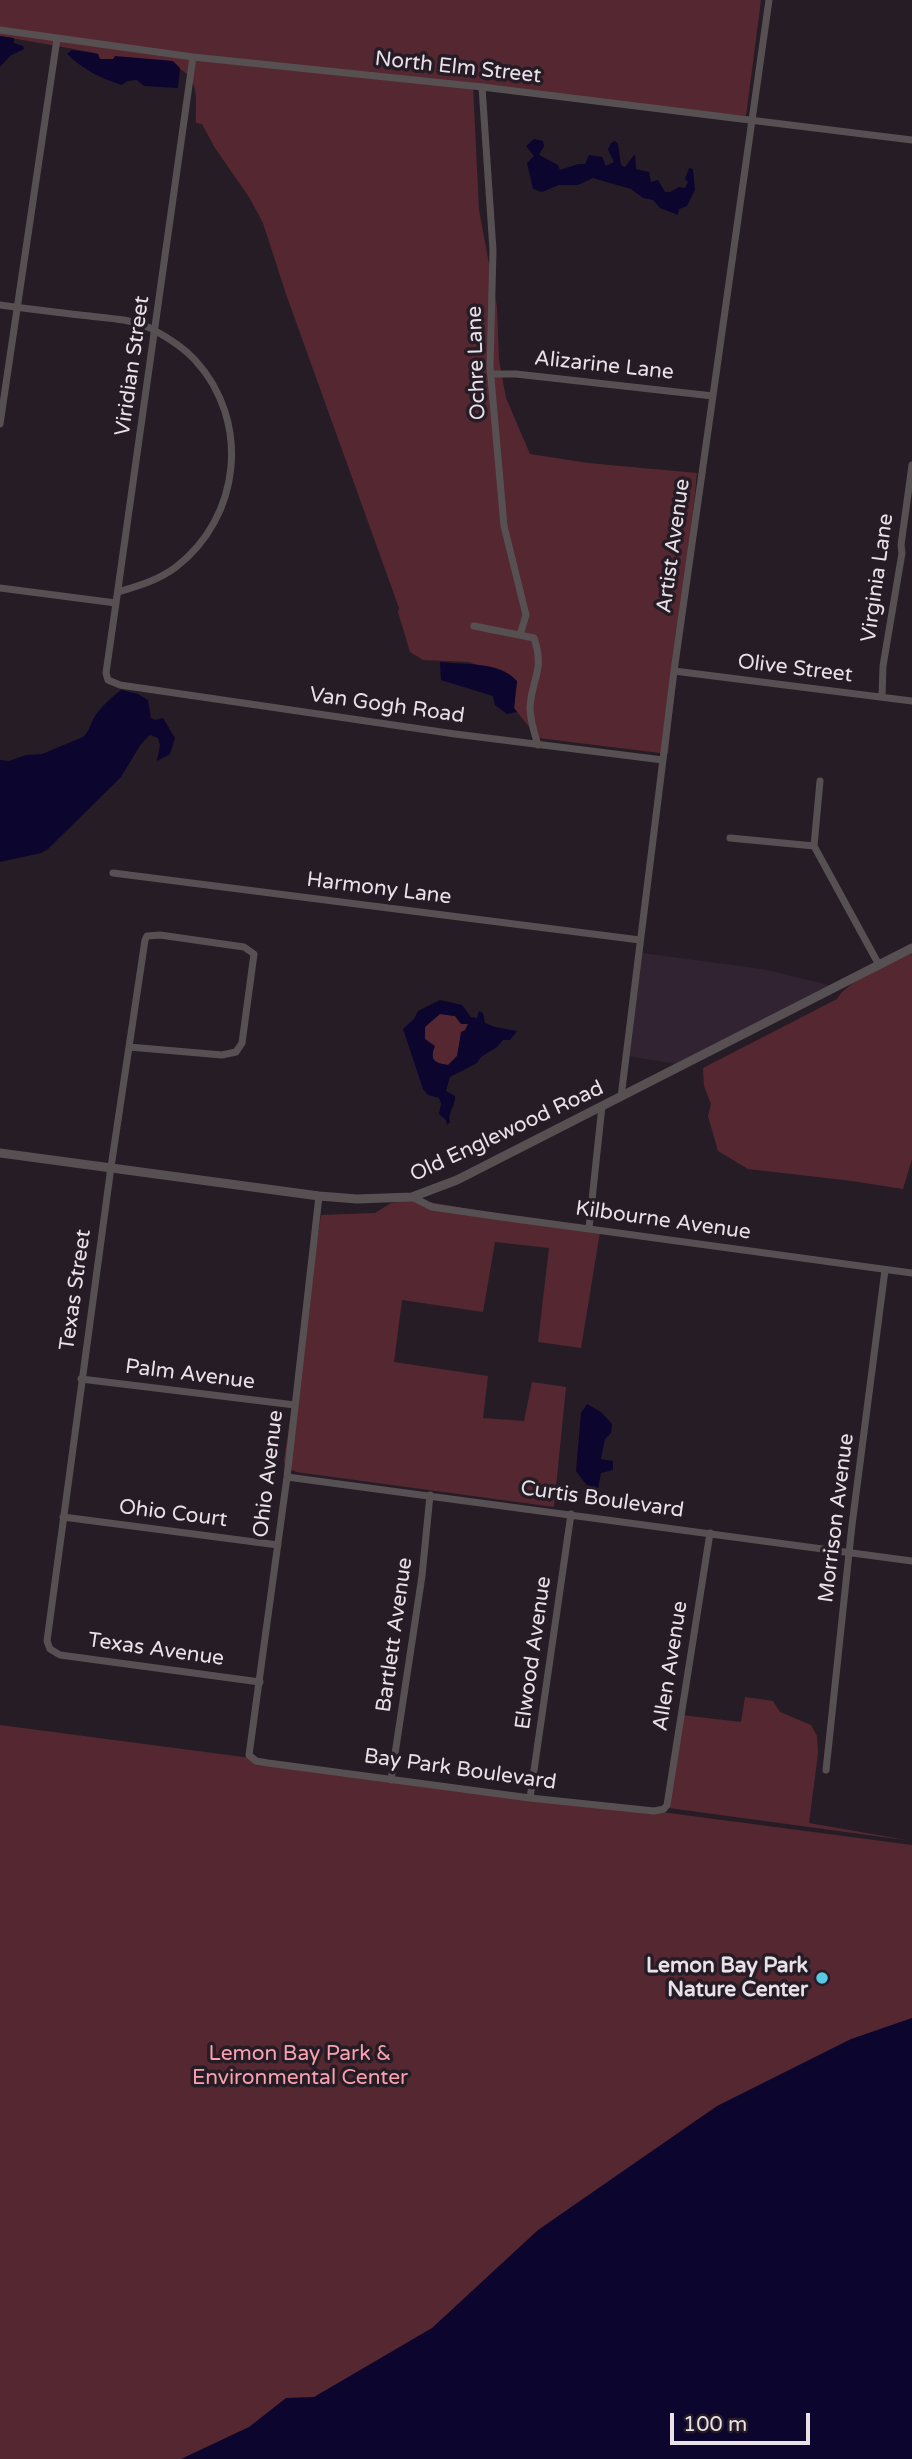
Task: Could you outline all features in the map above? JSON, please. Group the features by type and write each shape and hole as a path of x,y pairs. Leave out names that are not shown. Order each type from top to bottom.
{"street":[{"name":"Artist Avenue","path":"621,1097 674,671 769,0"},
{"name":"North Elm Street","path":"0,30 193,57 482,87 912,139"},
{"path":"0,424 57,39"},
{"name":"Viridian Street","path":"108,680 106,673 193,57"},
{"name":"Ochre Lane","path":"482,87 493,250 491,374 504,526 526,615 520,635"},
{"path":"0,305 109,318 139,324 156,331 195,359 226,413 231,434 230,478 224,502 213,526 186,558 160,576 118,592"},
{"name":"Alizarine Lane","path":"491,374 516,373 713,396"},
{"name":"Virginia Lane","path":"882,697 883,666 902,553 912,465"},
{"path":"0,588 116,603"},
{"path":"474,626 534,638 540,656 539,672 531,695 530,720 538,745"},
{"name":"Olive Street","path":"674,671 912,701"},
{"name":"Van Gogh Road","path":"108,680 120,685 240,704 663,760"},
{"path":"820,780 814,846 878,965"},
{"path":"730,838 814,846"},
{"name":"Harmony Lane","path":"113,873 640,940"},
{"name":"Texas Street","path":"50,1650 47,1641 81,1379 111,1167 145,940 147,936 160,934 251,949 254,954 242,1042 236,1052 222,1055 129,1047"},
{"name":"Old Englewood Road","path":"0,1153 319,1196 357,1199 412,1197 457,1180 912,948"},
{"path":"589,1228 602,1106"},
{"name":"Ohio Avenue","path":"249,1755 287,1477 319,1196"},
{"name":"Kilbourne Avenue","path":"412,1197 432,1207 912,1273"},
{"name":"Morrison Avenue","path":"826,1770 885,1270"},
{"name":"Palm Avenue","path":"81,1379 295,1405"},
{"name":"Curtis Boulevard","path":"287,1477 912,1561"},
{"name":"Bartlett Avenue","path":"391,1780 422,1576 430,1495"},
{"name":"Elwood Avenue","path":"530,1798 571,1514"},
{"name":"Ohio Court","path":"63,1517 278,1545"},
{"name":"Allen Avenue","path":"667,1805 710,1533"},
{"name":"Texas Avenue","path":"50,1650 60,1655 260,1682"},
{"name":"Bay Park Boulevard","path":"249,1755 256,1761 268,1763 530,1798 654,1811 664,1809 667,1805"}],"shaded area":[{"path":"0,36 14,38 14,43 24,49 10,56 0,67"},
{"path":"72,50 98,54 100,59 113,59 115,56 173,61 180,68 178,88 144,86 137,80 127,81 122,85 115,83 79,64 67,54"},
{"path":"534,139 543,141 544,146 539,155 558,165 560,170 585,164 589,155 602,157 606,166 614,162 608,150 615,141 618,144 621,165 625,167 635,154 636,169 649,172 651,182 658,180 665,192 679,187 685,188 689,168 693,169 695,190 687,206 679,209 678,215 660,208 653,200 643,198 631,189 593,178 578,185 559,185 542,192 533,189 527,163 534,156 526,146"},
{"path":"440,662 481,665 510,675 517,681 514,708 517,712 507,714 495,705 493,696 441,680"},
{"path":"121,690 138,694 148,700 151,718 163,718 175,738 170,754 157,761 160,745 158,738 150,735 141,744 121,777 48,849 0,862 0,760 9,761 26,755 42,754 83,737 97,713"},
{"path":"642,953 762,969 829,985 677,1064 627,1056"},
{"path":"440,1000 462,1005 471,1017 477,1018 479,1011 483,1013 485,1023 517,1031 510,1040 503,1040 477,1063 450,1077 446,1091 455,1096 455,1100 447,1125 446,1120 439,1114 439,1098 428,1095 423,1089 403,1029 418,1011","holes":["440,1014 455,1016 461,1024 468,1024 461,1032 457,1056 448,1065 434,1060 435,1046 425,1039 425,1027"]},
{"path":"587,1404 601,1412 612,1424 611,1433 605,1439 601,1459 613,1461 613,1470 601,1473 597,1494 576,1471 581,1413"},
{"path":"912,2018 912,2459 181,2459 249,2427 286,2398 314,2397 432,2328 538,2230 717,2106 851,2039"}],"green space":[{"path":"0,0 761,0 746,116 473,86 479,210 497,307 499,360 506,398 530,454 588,463 697,473 668,754 538,738 514,708 517,681 469,662 423,660 410,652 399,608 263,223 202,124 196,123 193,83 187,74 165,63 100,59 98,54 91,52 0,36"},
{"path":"912,953 912,1159 903,1189 748,1169 718,1151 708,1116 711,1104 704,1086 703,1068 837,999 860,979"},
{"path":"439,1014 455,1016 459,1021 468,1023 457,1056 448,1065 433,1060 433,1049 425,1039 425,1027"},
{"path":"418,1200 600,1232 581,1348 538,1342 549,1248 495,1242 483,1312 402,1300 394,1362 488,1376 483,1418 524,1421 532,1382 566,1387 554,1507 296,1472 285,1467 321,1215 375,1213 391,1203"},
{"path":"745,1697 773,1701 780,1712 811,1725 817,1736 818,1753 809,1823 912,1841 669,1808 681,1715 741,1722"},
{"name":"Lemon Bay Park & Environmental Center","path":"0,1725 912,1845 912,2035 574,2249 212,2459 0,2459"}],"place":[{"name":"Lemon Bay Park Nature Center","path":"822,1978"}]}
